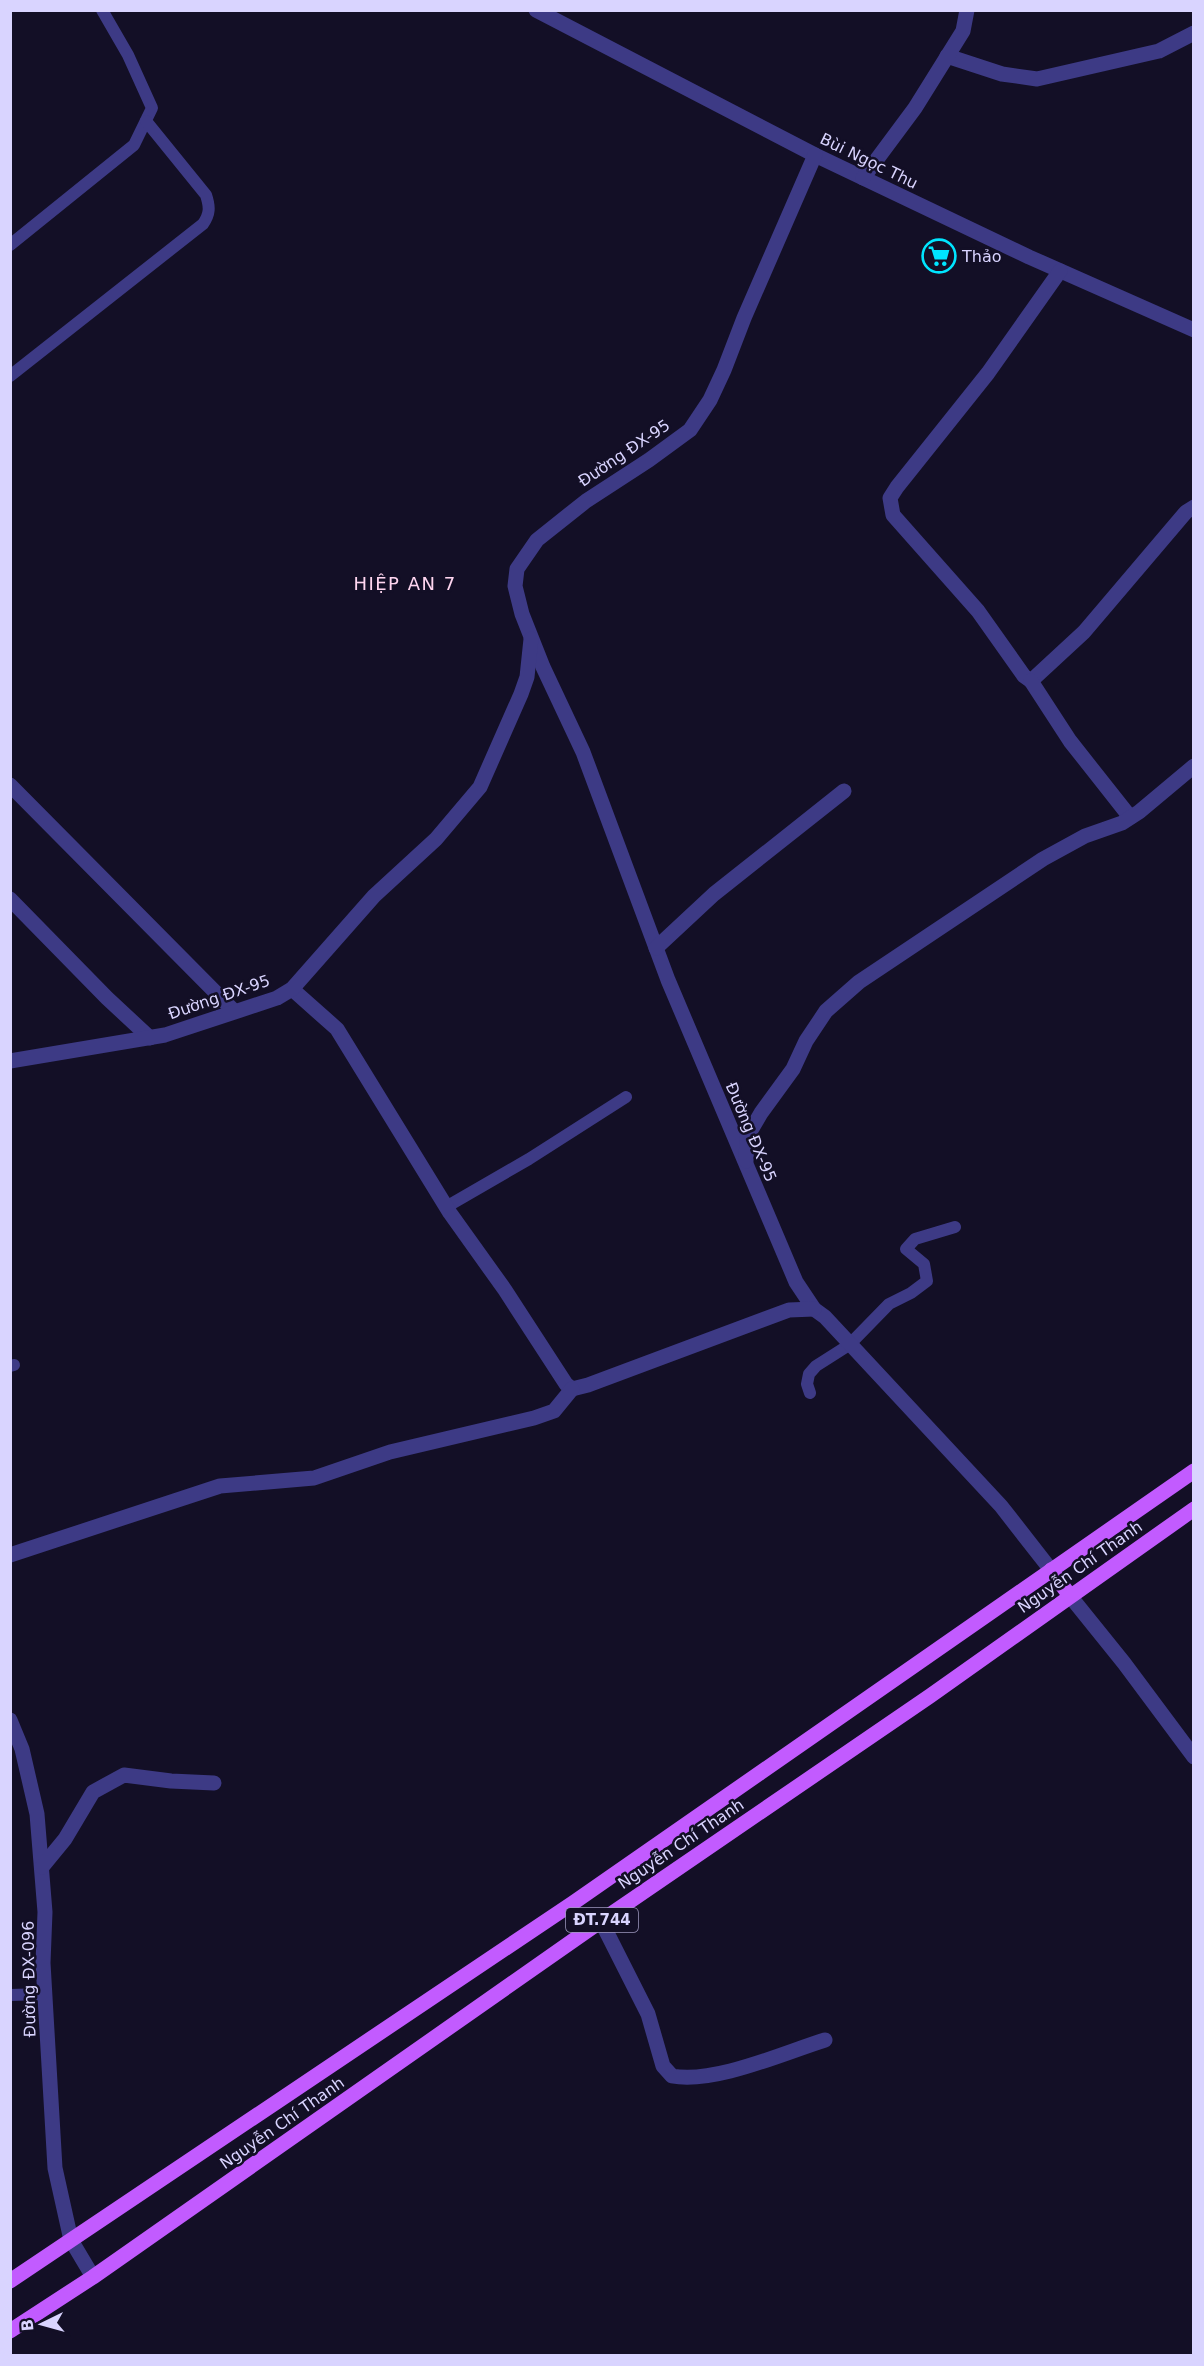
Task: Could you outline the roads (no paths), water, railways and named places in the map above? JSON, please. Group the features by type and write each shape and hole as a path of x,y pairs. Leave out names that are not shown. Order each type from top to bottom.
{"main road":[{"name":"Nguyễn Chí Thanh","path":"10,2280 573,1903 1194,1471"},
{"name":"Nguyễn Chí Thanh","path":"10,2331 93,2277 601,1921 930,1696 1194,1509"},
{"path":"1051,1570 1070,1596"}],"street":[{"name":"Bùi Ngọc Thu","path":"536,10 815,155 1060,271 1194,330"},
{"path":"863,178 915,108 963,31 968,10"},
{"path":"947,56 1002,74 1037,79 1159,51 1194,33"},
{"name":"Đường ĐX-95","path":"815,155 711,400 690,430 586,501 537,540 518,569 515,586 522,614 543,668 583,752 656,948 796,1282 814,1309 825,1317 1001,1506 1051,1570"},
{"path":"1060,271 988,373 890,498 893,515 978,611 1024,676 1031,681 1070,741 1130,817"},
{"path":"1031,681 1084,632 1186,512 1194,507"},
{"name":"Đường ĐX-95","path":"10,1061 165,1035 278,998 292,989 374,896 436,839 480,787 527,677 531,636"},
{"path":"746,1164 747,1137 761,1113 793,1069 806,1041 826,1011 868,975 1043,859 1085,836 1122,823 1194,766"},
{"path":"10,785 234,1011"},
{"path":"656,948 714,894 844,791"},
{"path":"10,899 150,1038"},
{"path":"292,989 337,1029 446,1207 505,1290 566,1384 572,1389"},
{"path":"10,1555 220,1486 314,1478 390,1452 534,1418 554,1411 572,1389 588,1386 789,1310 814,1309"},
{"path":"1070,1596 1124,1663 1194,1757"},
{"name":"Đường ĐX-096","path":"10,1720 22,1749 37,1814 45,1912 43,1963 55,2168 70,2240"},
{"path":"42,1867 65,1839 93,1792 124,1775 171,1781 214,1783"},
{"path":"601,1921 648,2014 663,2066 672,2076 703,2076 731,2070 825,2040"},
{"path":"70,2240 93,2277"}],"lane":[{"path":"10,245 134,145 152,108 128,55 102,10"},
{"path":"10,376 88,317 208,217 210,207 206,195 146,121"},
{"path":"446,1207 530,1159 626,1097"},
{"path":"810,1392 807,1384 809,1374 816,1366 849,1345 889,1304 911,1293 927,1281 924,1264 906,1249 915,1239 955,1227"},
{"path":"10,1995 45,1995"}],"place":[{"name":"Thảo","path":"939,256"}],"district":[{"name":"HIỆP AN 7","path":"405,583"}]}
